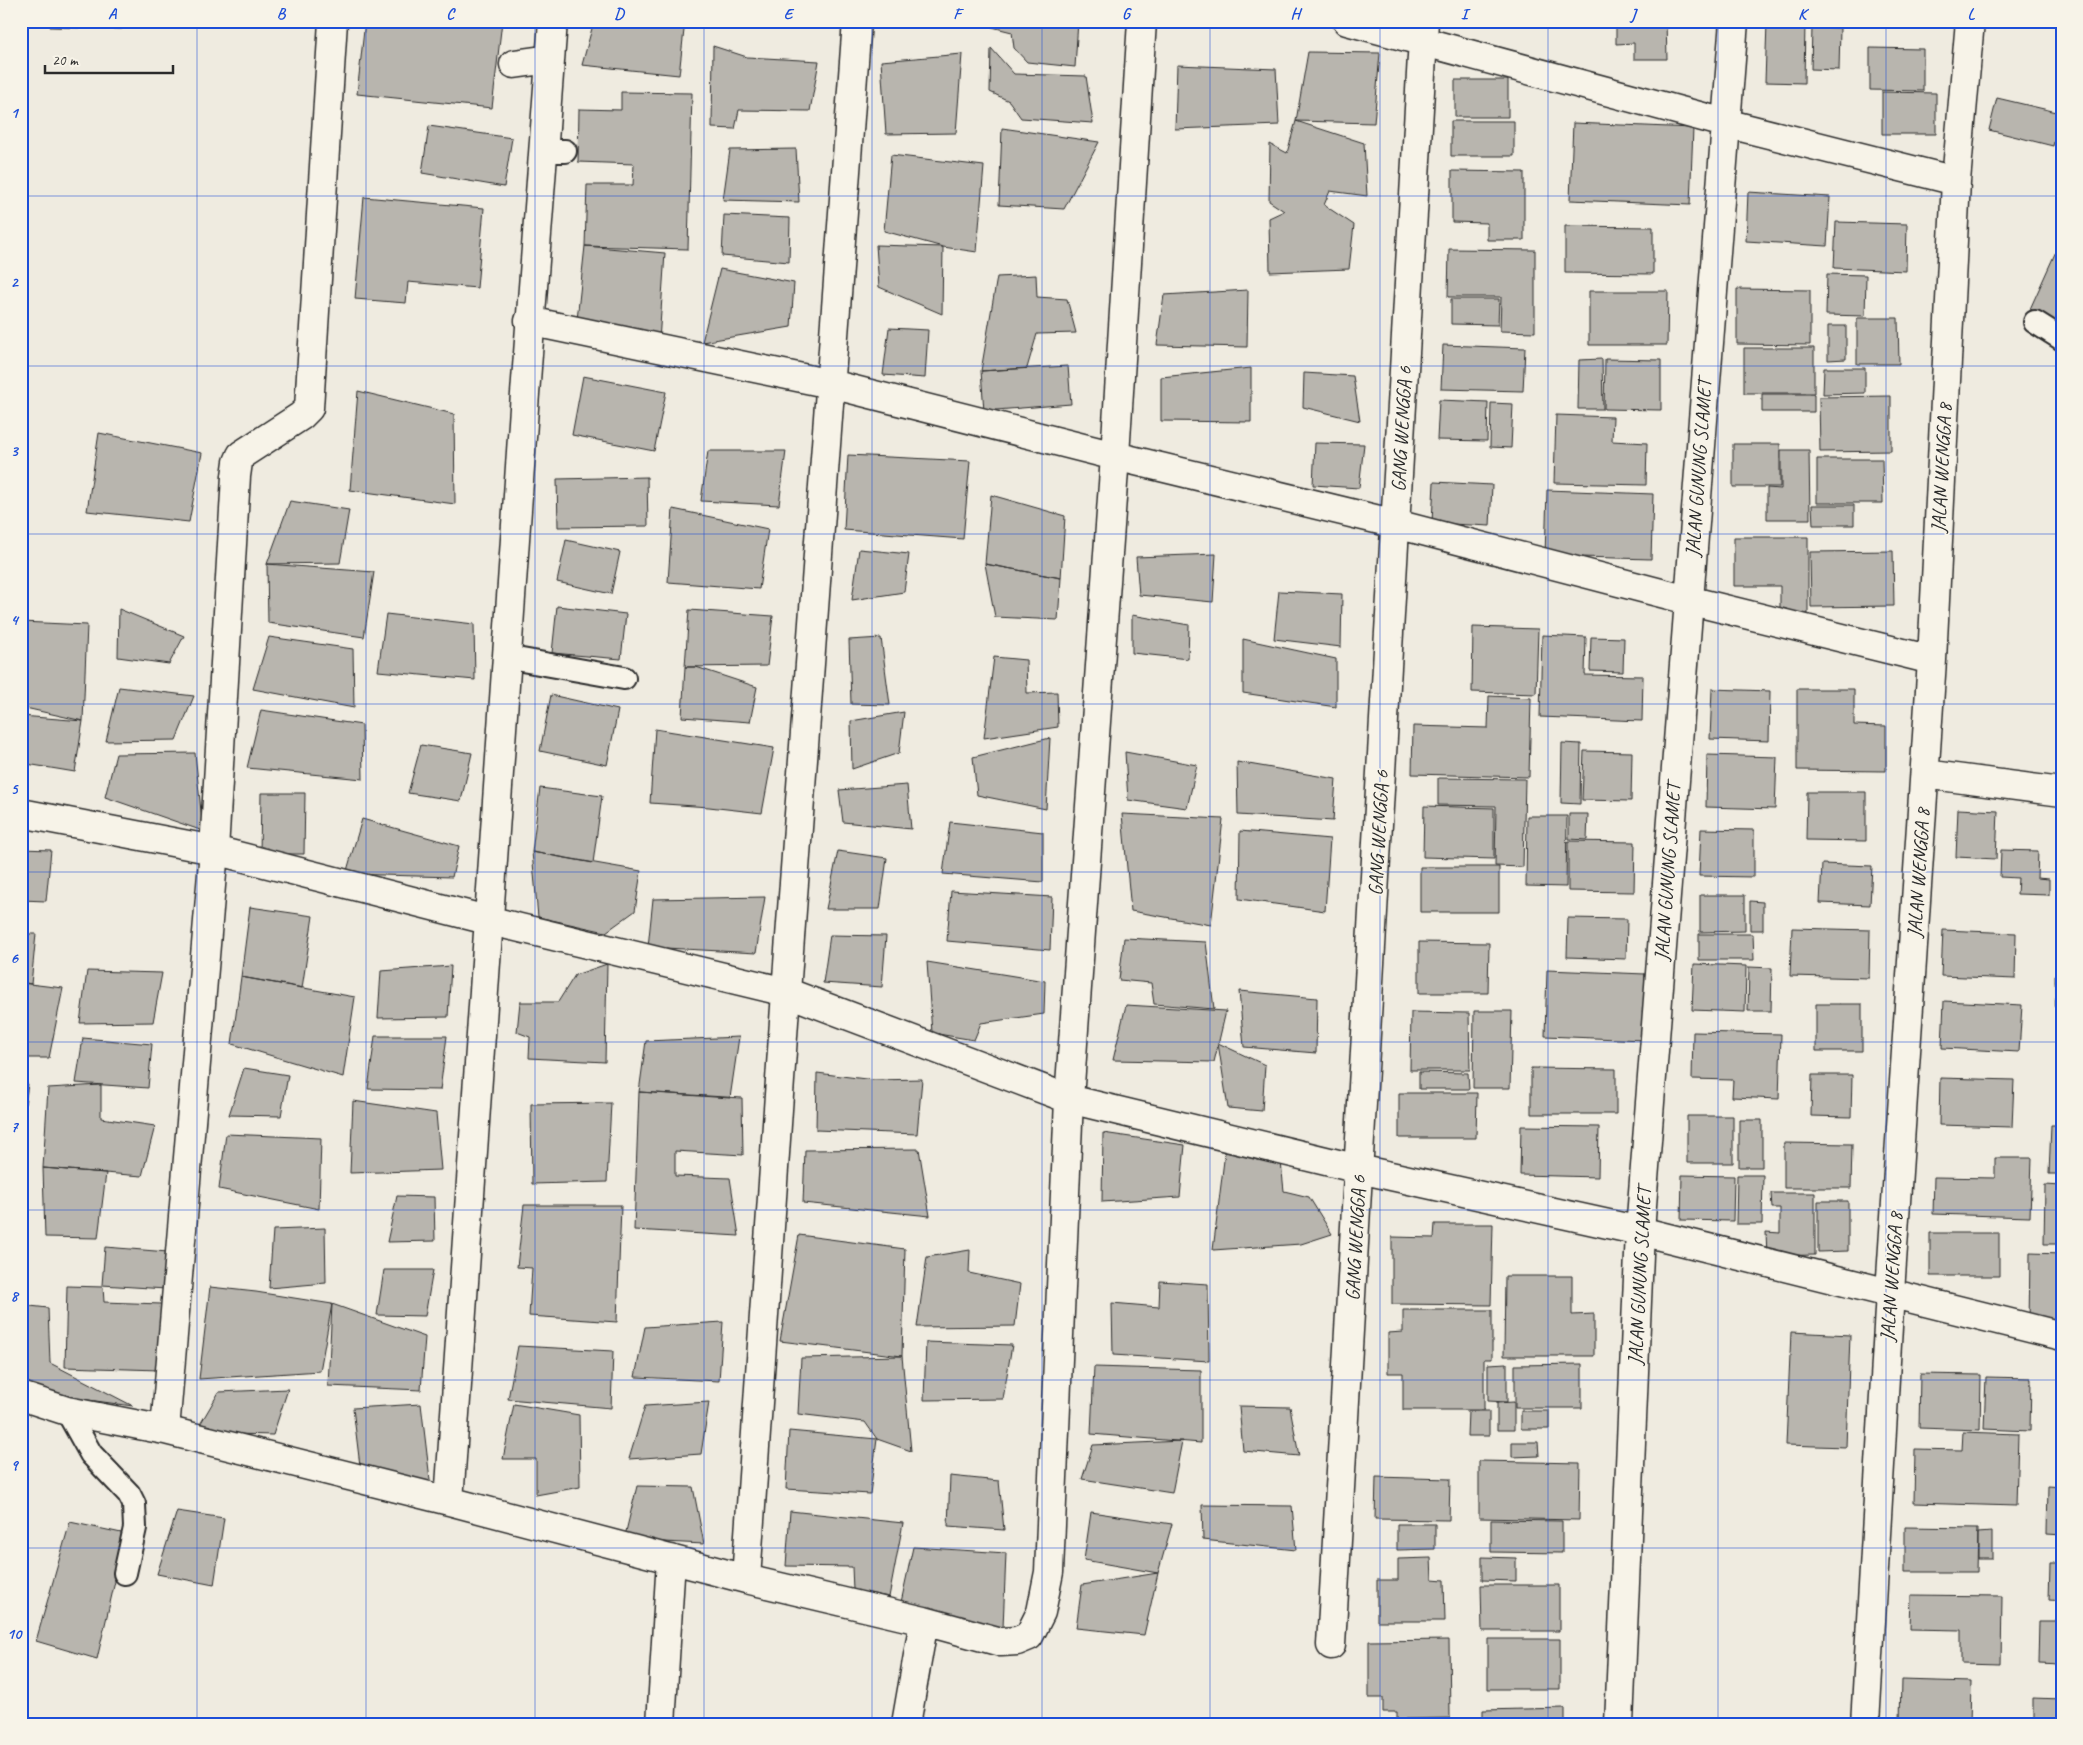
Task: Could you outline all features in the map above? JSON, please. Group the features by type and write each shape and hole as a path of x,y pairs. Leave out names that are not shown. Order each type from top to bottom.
{"street":[{"path":"165,1430 214,850 237,469 241,455 302,416 309,408 333,21"},
{"path":"449,1501 529,321 554,151 550,59 553,21"},
{"path":"746,1579 786,992 832,384 857,21"},
{"path":"21,1396 67,1411 165,1430 449,1501 746,1579 1001,1642 1017,1641 1029,1636 1041,1612 1049,1572 1069,1099 1115,456 1142,21"},
{"path":"1347,21 1424,32 1725,123 1956,181"},
{"name":"JALAN GUNUNG SLAMET","path":"1619,1724 1640,1231 1734,21"},
{"name":"JALAN WENGGA 8","path":"1865,1724 1890,1292 1932,660 1956,181 1970,21"},
{"name":"GANG WENGGA 6","path":"1331,1645 1424,32"},
{"path":"514,64 550,59"},
{"path":"529,321 832,384 1932,660"},
{"path":"1925,774 2062,792"},
{"path":"21,813 214,850 487,920 786,992 1069,1099 1359,1169 1640,1231 2062,1336"},
{"path":"661,1724 671,1559"},
{"path":"906,1724 924,1622"}],"lane":[{"path":"2034,322 2062,339"},
{"path":"506,657 624,678"},
{"path":"67,1411 91,1454 129,1494 134,1504 135,1528 125,1573"}],"building":[{"path":"52,21 124,21 122,29 50,27"},
{"path":"365,21 502,21 492,108 357,94"},
{"path":"594,21 685,21 679,75 582,65"},
{"path":"746,21 801,21 802,27 744,26"},
{"path":"995,21 1078,21 1075,67 1027,62 1014,48 1012,32 992,27"},
{"path":"1616,21 1666,21 1667,59 1634,59 1634,43 1616,44"},
{"path":"1871,21 1917,21 1917,25 1871,23"},
{"path":"1767,22 1805,22 1804,83 1765,82"},
{"path":"1812,27 1840,28 1839,70 1811,69"},
{"path":"713,46 747,57 819,61 810,111 739,110 735,129 712,128"},
{"path":"991,48 1014,74 1086,76 1093,123 1021,118 1009,101 990,92"},
{"path":"1870,48 1923,49 1923,91 1870,90"},
{"path":"1308,52 1380,53 1374,123 1296,121"},
{"path":"962,54 956,133 886,134 881,61"},
{"path":"1177,65 1276,69 1279,125 1175,129"},
{"path":"1455,80 1508,80 1508,117 1455,117"},
{"path":"621,92 692,93 688,249 585,246 587,185 633,185 634,164 578,162 579,109 621,110"},
{"path":"1882,92 1936,93 1936,134 1882,134"},
{"path":"1997,98 2061,113 2053,146 1989,130"},
{"path":"1296,121 1364,143 1367,196 1330,191 1324,205 1354,225 1349,269 1270,272 1269,218 1284,211 1269,201 1270,144 1287,153"},
{"path":"1451,121 1514,121 1514,156 1451,156"},
{"path":"1573,123 1693,128 1690,205 1570,200"},
{"path":"429,126 512,138 504,187 422,173"},
{"path":"1002,128 1099,142 1064,209 999,205"},
{"path":"796,149 799,202 723,200 730,150"},
{"path":"891,155 984,166 977,252 943,247 884,231"},
{"path":"1452,171 1524,172 1524,240 1487,240 1487,223 1452,222"},
{"path":"1748,192 1830,197 1827,246 1746,241"},
{"path":"364,197 484,208 477,288 408,282 406,303 355,299"},
{"path":"724,215 790,218 789,262 722,256"},
{"path":"1836,222 1907,224 1906,271 1834,268"},
{"path":"1565,226 1653,227 1653,274 1565,273"},
{"path":"2062,238 2062,324 2030,309"},
{"path":"876,245 943,247 942,314 879,287"},
{"path":"585,246 665,253 659,341 577,320"},
{"path":"1449,249 1535,250 1535,332 1500,331 1501,297 1448,297"},
{"path":"720,269 794,283 791,327 702,342"},
{"path":"1827,274 1866,275 1865,316 1826,315"},
{"path":"1036,275 1037,297 1067,299 1076,333 1037,334 1027,368 981,371 997,277"},
{"path":"1737,289 1810,290 1810,345 1737,344"},
{"path":"1248,290 1247,347 1157,345 1164,295"},
{"path":"1589,291 1668,291 1667,345 1589,345"},
{"path":"1451,299 1499,299 1498,325 1451,324"},
{"path":"1857,318 1898,318 1899,364 1857,364"},
{"path":"1828,326 1846,326 1846,359 1828,360"},
{"path":"889,328 928,330 925,378 883,375"},
{"path":"1443,345 1525,348 1523,391 1441,389"},
{"path":"1744,348 1814,348 1814,393 1744,393"},
{"path":"1602,359 1603,409 1578,409 1579,360"},
{"path":"1605,359 1661,360 1661,410 1604,409"},
{"path":"1068,366 1071,404 984,411 981,371"},
{"path":"1251,368 1251,422 1161,421 1161,377"},
{"path":"1824,368 1865,368 1865,393 1823,394"},
{"path":"1304,373 1353,376 1360,421 1303,407"},
{"path":"583,376 666,392 654,451 572,435"},
{"path":"358,391 454,414 455,504 350,490"},
{"path":"1762,394 1814,394 1814,412 1762,412"},
{"path":"1891,396 1891,451 1820,452 1819,397"},
{"path":"1439,400 1488,402 1487,441 1437,440"},
{"path":"1491,403 1513,404 1511,448 1490,447"},
{"path":"1556,415 1613,417 1612,441 1647,443 1646,485 1554,483"},
{"path":"99,433 202,453 189,522 87,511"},
{"path":"1315,443 1364,444 1359,488 1313,485"},
{"path":"1733,444 1780,444 1780,487 1733,487"},
{"path":"1781,450 1809,450 1810,519 1767,519 1767,488 1781,489"},
{"path":"708,451 786,451 779,505 701,501"},
{"path":"848,455 970,461 963,539 844,530"},
{"path":"1817,459 1882,459 1883,503 1817,503"},
{"path":"647,477 648,526 558,527 557,479"},
{"path":"1434,482 1492,485 1490,526 1432,523"},
{"path":"1547,490 1653,494 1651,559 1545,556"},
{"path":"991,495 1065,516 1061,578 985,564"},
{"path":"290,501 349,510 340,563 267,564"},
{"path":"1812,505 1854,505 1854,525 1813,525"},
{"path":"673,509 768,529 759,589 668,582"},
{"path":"1734,537 1808,537 1808,614 1780,614 1780,586 1734,586"},
{"path":"566,540 620,552 611,594 557,582"},
{"path":"859,549 909,554 904,592 852,600"},
{"path":"1893,551 1894,606 1811,607 1810,552"},
{"path":"1216,554 1213,602 1139,595 1136,557"},
{"path":"267,564 374,572 364,637 268,623"},
{"path":"985,564 1061,578 1058,620 995,617"},
{"path":"1279,591 1342,594 1341,647 1274,639"},
{"path":"557,606 626,614 621,659 552,653"},
{"path":"119,609 184,636 169,664 118,657"},
{"path":"689,610 773,616 767,666 685,667"},
{"path":"386,614 474,624 475,680 378,671"},
{"path":"1132,615 1189,625 1188,659 1132,653"},
{"path":"21,622 87,625 83,721 21,707"},
{"path":"1473,627 1538,629 1536,694 1472,692"},
{"path":"1542,635 1586,637 1585,675 1643,676 1642,721 1540,717"},
{"path":"269,637 353,649 354,708 253,689"},
{"path":"1591,637 1624,638 1623,672 1590,671"},
{"path":"881,638 890,705 851,704 849,640"},
{"path":"1243,639 1336,659 1336,707 1243,693"},
{"path":"994,657 1026,660 1027,693 1057,692 1058,727 984,738"},
{"path":"685,667 696,667 757,687 750,722 682,717"},
{"path":"119,687 194,696 176,740 106,741"},
{"path":"1712,689 1770,691 1769,741 1710,739"},
{"path":"1797,689 1854,689 1854,725 1886,726 1886,771 1797,770"},
{"path":"551,695 618,710 607,765 540,751"},
{"path":"1489,696 1531,698 1529,777 1412,774 1413,726 1488,728"},
{"path":"261,710 362,725 363,779 247,768"},
{"path":"904,712 899,753 852,769 851,721"},
{"path":"21,716 83,721 75,772 21,763"},
{"path":"655,729 774,748 762,813 650,803"},
{"path":"1050,738 1046,809 977,795 973,757"},
{"path":"1562,743 1581,744 1580,804 1561,803"},
{"path":"421,745 472,753 461,801 408,793"},
{"path":"1584,751 1632,752 1631,801 1582,800"},
{"path":"1125,752 1197,765 1187,808 1128,800"},
{"path":"195,753 203,831 105,797 116,754"},
{"path":"1707,755 1777,757 1775,809 1706,807"},
{"path":"1237,762 1336,779 1333,821 1238,815"},
{"path":"1438,778 1525,779 1523,867 1495,866 1496,806 1438,805"},
{"path":"907,785 911,829 843,822 839,790"},
{"path":"540,788 602,796 593,863 532,852"},
{"path":"1807,792 1866,792 1866,841 1806,840"},
{"path":"261,793 305,793 304,854 260,854"},
{"path":"1424,806 1494,808 1494,859 1423,857"},
{"path":"1958,809 1998,811 1996,859 1956,857"},
{"path":"1122,814 1223,819 1211,925 1131,911"},
{"path":"1569,814 1588,814 1587,840 1569,839"},
{"path":"1527,816 1567,816 1566,887 1526,886"},
{"path":"362,819 459,846 452,877 346,874"},
{"path":"950,822 1043,832 1043,882 943,874"},
{"path":"1701,829 1754,830 1754,877 1699,876"},
{"path":"1240,831 1330,839 1325,911 1239,899"},
{"path":"1568,841 1635,842 1634,892 1568,891"},
{"path":"21,849 51,850 46,901 21,900"},
{"path":"2001,850 2038,851 2037,878 2049,879 2049,895 2017,894 2018,878 2000,877"},
{"path":"838,851 887,858 880,909 826,909"},
{"path":"532,852 641,871 635,911 606,932 538,917"},
{"path":"1822,864 1872,866 1870,905 1820,903"},
{"path":"1420,867 1499,867 1499,912 1420,912"},
{"path":"951,891 1052,897 1050,950 947,941"},
{"path":"1700,895 1745,895 1745,931 1700,932"},
{"path":"765,897 756,953 648,947 653,899"},
{"path":"1750,901 1763,902 1763,930 1750,930"},
{"path":"250,907 313,916 302,988 241,977"},
{"path":"1568,918 1627,919 1626,959 1567,957"},
{"path":"1792,928 1870,930 1869,978 1790,976"},
{"path":"1943,930 2016,933 2015,979 1941,976"},
{"path":"21,934 36,934 31,984 21,982"},
{"path":"1699,934 1753,934 1754,960 1699,960"},
{"path":"830,935 886,936 882,987 823,983"},
{"path":"1124,938 1206,942 1214,1009 1154,1004 1151,983 1119,980"},
{"path":"1419,942 1489,943 1488,993 1419,993"},
{"path":"927,962 1045,981 1044,1014 981,1023 974,1040 932,1033"},
{"path":"607,964 605,1062 529,1058 530,1037 517,1032 520,1002 558,1002 575,975"},
{"path":"1694,964 1746,966 1745,1012 1692,1010"},
{"path":"451,966 448,1017 378,1018 381,971"},
{"path":"1749,967 1772,968 1771,1011 1748,1011"},
{"path":"1547,970 1645,974 1643,1040 1545,1036"},
{"path":"87,971 162,973 153,1022 80,1023"},
{"path":"2055,974 2062,974 2062,1042 2056,1043"},
{"path":"241,977 355,997 343,1077 232,1044"},
{"path":"21,983 63,988 49,1058 21,1058"},
{"path":"1239,991 1317,998 1316,1053 1244,1047"},
{"path":"1944,1001 2022,1005 2019,1052 1942,1048"},
{"path":"1816,1004 1862,1004 1862,1051 1816,1051"},
{"path":"1126,1005 1226,1011 1214,1062 1113,1060"},
{"path":"1474,1011 1512,1011 1510,1088 1473,1088"},
{"path":"1411,1012 1469,1013 1470,1070 1410,1070"},
{"path":"1693,1032 1781,1034 1779,1099 1732,1097 1733,1080 1692,1079"},
{"path":"375,1036 447,1036 440,1090 368,1089"},
{"path":"739,1037 730,1098 639,1092 646,1041"},
{"path":"83,1038 152,1044 148,1088 76,1083"},
{"path":"1218,1043 1265,1065 1262,1111 1228,1108"},
{"path":"244,1068 288,1075 281,1116 229,1115"},
{"path":"1531,1068 1616,1069 1616,1114 1531,1114"},
{"path":"1419,1072 1468,1073 1469,1089 1419,1089"},
{"path":"817,1073 874,1080 922,1079 917,1134 816,1130"},
{"path":"1812,1075 1852,1075 1851,1117 1811,1116"},
{"path":"1940,1078 2014,1080 2012,1127 1939,1125"},
{"path":"21,1084 28,1084 21,1133"},
{"path":"101,1085 101,1118 155,1126 142,1176 43,1168 48,1088"},
{"path":"639,1092 742,1098 743,1155 675,1151 675,1176 730,1178 739,1236 634,1230"},
{"path":"1399,1093 1477,1093 1476,1138 1399,1138"},
{"path":"353,1101 436,1113 441,1170 350,1173"},
{"path":"611,1103 607,1182 532,1184 531,1104"},
{"path":"1687,1116 1733,1116 1733,1163 1687,1163"},
{"path":"1739,1120 1762,1120 1762,1167 1739,1167"},
{"path":"2051,1125 2062,1125 2062,1174 2049,1174"},
{"path":"1521,1126 1599,1127 1598,1177 1520,1175"},
{"path":"1103,1133 1185,1145 1180,1197 1102,1202"},
{"path":"226,1134 321,1138 319,1209 219,1189"},
{"path":"1784,1143 1852,1144 1851,1188 1784,1188"},
{"path":"919,1149 930,1216 803,1203 805,1150"},
{"path":"1225,1152 1281,1162 1284,1191 1309,1197 1332,1234 1301,1244 1213,1250"},
{"path":"1995,1158 2032,1158 2030,1217 1933,1214 1934,1177 1995,1178"},
{"path":"43,1168 106,1173 98,1238 45,1237"},
{"path":"1682,1175 1734,1176 1733,1221 1681,1220"},
{"path":"1737,1175 1763,1175 1762,1224 1736,1224"},
{"path":"2045,1185 2062,1186 2062,1244 2044,1244"},
{"path":"1771,1193 1815,1193 1815,1255 1767,1256 1766,1232 1780,1233 1780,1208 1772,1208"},
{"path":"397,1196 434,1197 435,1241 387,1242"},
{"path":"1818,1201 1848,1201 1848,1251 1818,1252"},
{"path":"524,1205 621,1205 617,1322 529,1316 532,1268 517,1267"},
{"path":"1435,1224 1493,1224 1491,1305 1392,1304 1392,1237 1434,1238"},
{"path":"325,1228 326,1283 269,1288 273,1230"},
{"path":"1930,1233 1999,1233 1999,1276 1930,1276"},
{"path":"799,1235 905,1249 902,1356 780,1341"},
{"path":"105,1247 168,1252 166,1289 102,1285"},
{"path":"970,1250 969,1273 1020,1284 1015,1326 917,1327 927,1257"},
{"path":"2030,1253 2062,1254 2062,1327 2029,1326"},
{"path":"384,1270 433,1270 425,1316 377,1315"},
{"path":"1505,1276 1572,1276 1572,1315 1594,1314 1594,1356 1504,1356"},
{"path":"1160,1281 1208,1284 1209,1361 1113,1355 1112,1303 1159,1307"},
{"path":"67,1286 103,1287 104,1302 161,1304 159,1370 65,1367"},
{"path":"210,1287 332,1304 320,1371 199,1379"},
{"path":"332,1304 425,1337 421,1390 328,1386"},
{"path":"21,1305 48,1308 50,1363 133,1406 21,1391"},
{"path":"1403,1310 1492,1310 1492,1359 1484,1359 1484,1410 1403,1410 1403,1373 1388,1373 1388,1333 1403,1332"},
{"path":"723,1322 719,1381 635,1377 645,1327"},
{"path":"1791,1332 1850,1335 1846,1447 1786,1445"},
{"path":"926,1342 1012,1345 1003,1399 924,1400"},
{"path":"518,1346 613,1351 611,1408 508,1399"},
{"path":"902,1356 911,1451 877,1439 865,1422 798,1414 801,1358"},
{"path":"1507,1363 1507,1402 1488,1401 1488,1364"},
{"path":"1582,1364 1582,1408 1515,1408 1515,1365"},
{"path":"1094,1367 1201,1370 1201,1443 1091,1434"},
{"path":"1920,1374 1981,1375 1980,1430 1919,1428"},
{"path":"1986,1377 2031,1378 2030,1431 1984,1429"},
{"path":"288,1389 273,1435 195,1433 219,1392"},
{"path":"709,1402 701,1454 629,1459 645,1406"},
{"path":"1514,1402 1514,1430 1497,1430 1497,1403"},
{"path":"421,1404 431,1488 361,1474 353,1408"},
{"path":"514,1404 579,1415 580,1487 536,1495 536,1459 503,1459"},
{"path":"1239,1406 1290,1407 1299,1456 1243,1451"},
{"path":"1468,1411 1489,1411 1489,1436 1467,1436"},
{"path":"1521,1411 1549,1411 1549,1429 1521,1429"},
{"path":"789,1431 877,1439 870,1494 786,1489"},
{"path":"1963,1432 2018,1434 2016,1506 1914,1503 1915,1449 1962,1450"},
{"path":"1182,1441 1172,1493 1082,1479 1093,1445"},
{"path":"1512,1442 1538,1442 1539,1456 1512,1457"},
{"path":"1479,1461 1580,1463 1579,1520 1479,1518"},
{"path":"950,1476 999,1481 1004,1530 948,1526"},
{"path":"1376,1477 1450,1479 1449,1520 1375,1519"},
{"path":"637,1486 693,1487 704,1544 624,1540"},
{"path":"2048,1486 2062,1487 2062,1535 2047,1534"},
{"path":"1202,1505 1292,1506 1296,1550 1203,1540"},
{"path":"177,1511 224,1518 214,1585 157,1574"},
{"path":"790,1511 903,1523 889,1597 853,1590 852,1567 786,1566"},
{"path":"1091,1512 1172,1524 1158,1573 1084,1560"},
{"path":"1491,1520 1562,1521 1562,1553 1491,1552"},
{"path":"70,1522 126,1534 97,1659 36,1641"},
{"path":"1397,1524 1435,1524 1435,1549 1397,1550"},
{"path":"1905,1527 1978,1528 1977,1572 1905,1572"},
{"path":"1992,1532 1992,1559 1978,1559 1978,1533"},
{"path":"913,1547 1006,1553 1003,1628 900,1607"},
{"path":"1482,1557 1516,1558 1516,1581 1482,1580"},
{"path":"1431,1558 1432,1579 1444,1580 1445,1621 1377,1621 1377,1580 1398,1580 1398,1559"},
{"path":"2050,1563 2062,1563 2062,1601 2049,1600"},
{"path":"1158,1573 1144,1635 1076,1628 1082,1585"},
{"path":"1481,1585 1559,1585 1559,1631 1482,1631"},
{"path":"1911,1595 2002,1596 2001,1664 1961,1663 1961,1630 1910,1629"},
{"path":"2039,1621 2062,1621 2062,1665 2038,1664"},
{"path":"1488,1639 1560,1639 1560,1689 1488,1689"},
{"path":"1449,1640 1450,1718 1397,1719 1397,1712 1383,1712 1383,1698 1369,1698 1369,1641"},
{"path":"1901,1680 1971,1682 1970,1724 1900,1721"},
{"path":"2033,1698 2062,1699 2062,1724 2033,1724"},
{"path":"1565,1708 1565,1724 1483,1724 1483,1710"}]}
